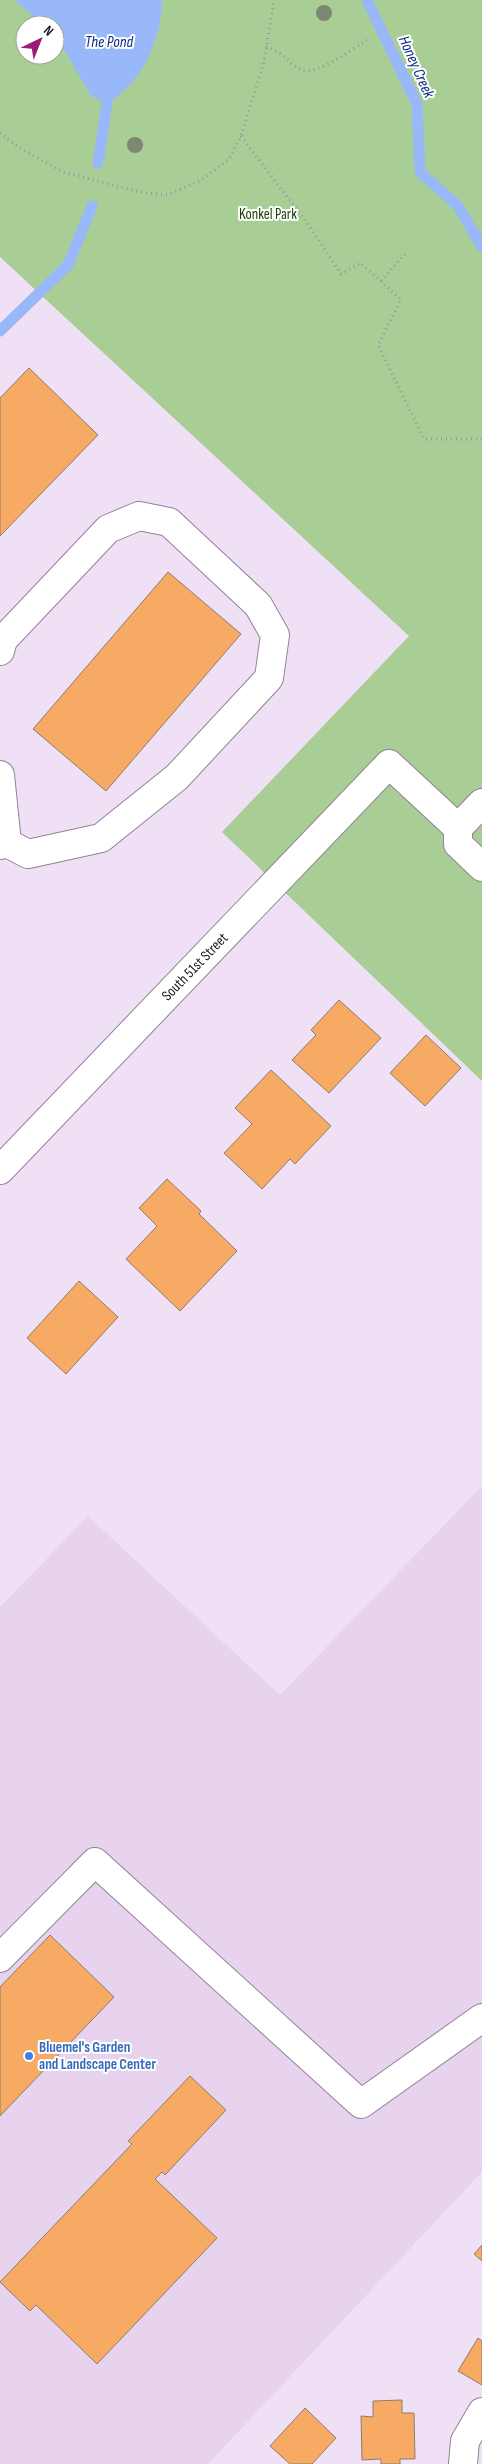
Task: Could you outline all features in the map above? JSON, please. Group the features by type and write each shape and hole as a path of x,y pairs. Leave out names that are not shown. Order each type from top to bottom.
{"street":[{"path":"0,651 3,640 108,529 139,516 170,522 258,605 275,635 270,678 177,776 101,838 28,854 3,844 0,775"},
{"name":"South 51st Street","path":"0,1170 390,764 458,828"},
{"path":"482,804 458,828 458,844 482,867"},
{"path":"0,1958 95,1862 361,2104 482,2018"},
{"path":"464,2464 465,2441 482,2412"}],"path":[{"path":"0,133 18,148 63,172 140,192 167,195 200,182 229,159 241,136 264,62 274,0"},
{"path":"266,47 277,50 300,70 308,71 318,69 367,40"},
{"path":"241,136 310,227 341,274 361,263 401,300 378,345 424,440 482,438"},
{"path":"380,281 406,253"}],"shaded area":[{"path":"482,1486 482,2172 208,2464 0,2464 0,1607 88,1516 280,1695"}],"green space":[{"name":"Konkel Park","path":"0,0 482,0 482,1081 222,832 409,636 0,257"}],"water":[{"name":"The Pond","path":"15,0 162,0 158,30 148,59 130,84 107,103 91,96 65,51 65,15 32,15"}],"building":[{"path":"29,368 98,435 0,536 0,398"},
{"path":"168,572 241,634 106,791 33,729"},
{"path":"339,1000 381,1038 329,1093 292,1060 316,1035 311,1030"},
{"path":"426,1035 461,1068 425,1106 390,1073"},
{"path":"271,1070 331,1126 295,1164 290,1159 262,1189 224,1153 252,1124 235,1108"},
{"path":"167,1179 201,1211 199,1214 237,1251 180,1311 126,1259 157,1226 139,1208"},
{"path":"79,1281 118,1317 66,1374 27,1338"},
{"name":"Bluemel's Garden and Landscape Center","path":"50,1935 114,1997 0,2116 0,1987"},
{"path":"190,2076 226,2110 165,2175 162,2172 155,2179 217,2238 97,2364 36,2305 30,2311 0,2282 132,2144 128,2141"},
{"path":"482,2245 482,2261 474,2254"},
{"path":"478,2338 482,2341 482,2385 458,2371"},
{"path":"402,2400 402,2413 414,2413 415,2459 400,2459 400,2464 381,2464 381,2459 362,2460 361,2416 373,2417 373,2401"},
{"path":"305,2408 336,2438 312,2464 290,2464 270,2446"}],"waterway":[{"name":"Honey Creek","path":"367,0 417,104 420,172 458,206 482,247"},
{"path":"98,163 107,103"},
{"path":"0,331 68,265 92,206"}],"place":[{"name":"Bluemel's Garden and Landscape Center","path":"29,2056"}]}
